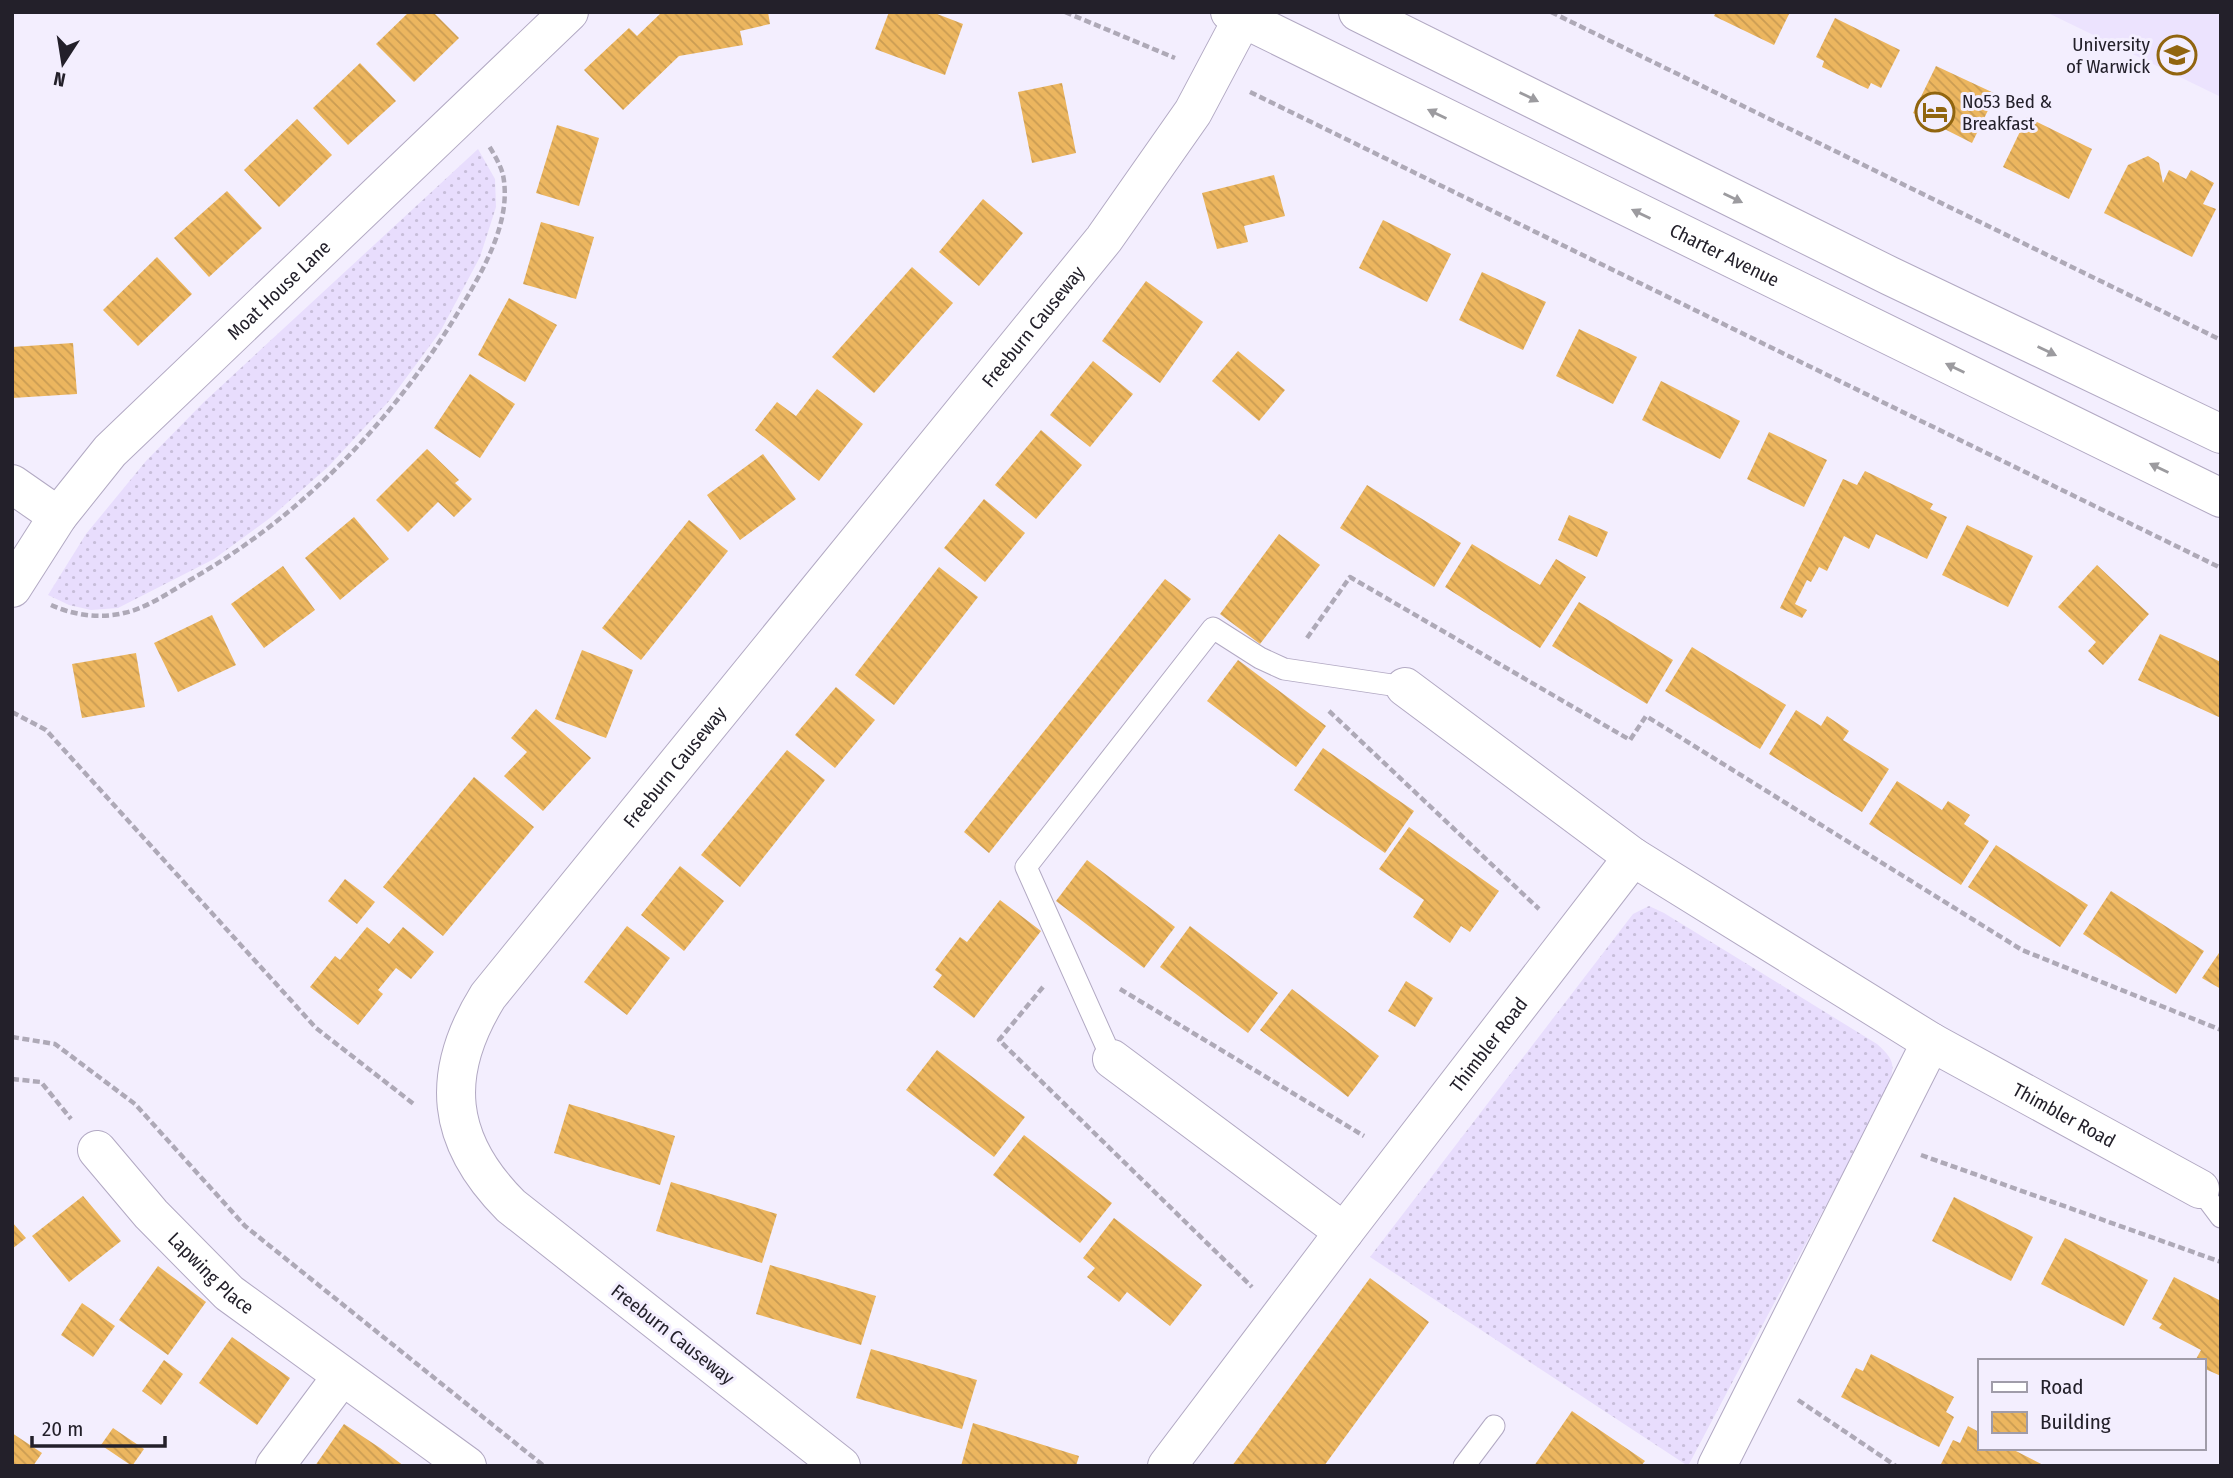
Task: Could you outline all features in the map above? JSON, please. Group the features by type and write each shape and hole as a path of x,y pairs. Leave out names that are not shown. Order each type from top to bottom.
{"street":[{"name":"Moat House Lane","path":"14,585 58,516 110,452 569,12"},
{"path":"1358,12 1890,276 2221,434"},
{"name":"Freeburn Causeway","path":"841,1466 511,1206 482,1174 467,1145 458,1112 458,1073 468,1033 488,996 1073,280 1193,112 1215,75 1240,14"},
{"name":"Charter Avenue","path":"1240,14 2221,498"},
{"path":"12,484 58,516"},
{"name":"Thimbler Road","path":"1405,687 1633,857 1931,1042 2210,1203"},
{"name":"Thimbler Road","path":"1167,1466 1633,857"},
{"path":"1721,1465 1931,1042"},
{"path":"1112,1059 1344,1232"},
{"name":"Lapwing Place","path":"97,1150 151,1214 229,1293 467,1466"},
{"path":"275,1466 342,1377"}],"lane":[{"path":"1112,1059 1027,867 1213,628 1284,669 1405,687"},
{"path":"1464,1466 1493,1426"}],"path":[{"path":"1065,12 1215,75 2221,568"},
{"path":"1551,12 2221,340"},
{"path":"14,585 65,611 92,615 124,613 161,597 217,565 280,521 339,468 398,403 440,344 480,275 494,241 503,213 503,174 490,148 463,116"},
{"path":"1570,939 1284,669 1350,577 1630,740 1646,716 2022,950 2221,1030"},
{"path":"12,712 46,730 316,1028 467,1145"},
{"path":"12,1037 55,1044 135,1104 245,1226 544,1466"},
{"path":"12,1079 41,1082 97,1150"},
{"path":"1881,1140 2221,1262"},
{"path":"1763,1376 1896,1466"}],"shaded area":[{"name":"University of Warwick","path":"2046,12 2221,12 2221,97"},
{"path":"478,149 495,179 496,207 480,257 440,332 389,401 329,466 270,518 214,559 118,608 91,610 69,605 48,595 86,534 146,461 204,402"},
{"path":"1649,906 1877,1044 1892,1063 1888,1088 1688,1466 1370,1257 1633,914"}],"building":[{"path":"409,12 433,12 459,38 414,82 376,44"},
{"path":"662,12 768,12 770,24 740,31 743,45 679,56 623,110 584,70 629,28 637,36"},
{"path":"889,12 932,12 963,24 945,75 875,49"},
{"path":"1716,12 1790,12 1774,45 1714,16"},
{"path":"1835,18 1900,50 1881,88 1871,83 1868,89 1822,67 1824,61 1816,57"},
{"path":"360,63 396,101 348,145 313,108"},
{"path":"1936,66 1996,94 1972,143 1913,113"},
{"path":"1062,83 1076,153 1032,163 1018,92"},
{"path":"2027,117 2092,149 2069,199 2003,167"},
{"path":"297,119 332,155 279,207 244,170"},
{"path":"557,125 599,138 579,206 536,193"},
{"path":"2148,156 2159,163 2163,183 2169,170 2186,179 2191,170 2214,183 2203,204 2216,209 2192,257 2104,213 2128,165"},
{"path":"1274,175 1285,216 1244,226 1248,242 1217,249 1202,193"},
{"path":"227,191 262,228 209,277 174,238"},
{"path":"983,199 1023,233 979,286 939,252"},
{"path":"1383,220 1451,254 1427,302 1359,268"},
{"path":"541,222 594,237 576,299 523,284"},
{"path":"157,257 192,294 138,346 103,310"},
{"path":"912,267 953,303 874,393 832,357"},
{"path":"1482,272 1546,302 1523,350 1459,320"},
{"path":"1146,281 1203,322 1160,383 1102,341"},
{"path":"509,298 557,325 525,382 478,355"},
{"path":"1579,329 1637,357 1613,404 1556,376"},
{"path":"73,343 77,394 12,398 12,347"},
{"path":"1238,351 1285,390 1259,421 1212,381"},
{"path":"1093,361 1133,394 1090,447 1050,415"},
{"path":"470,374 515,404 480,458 434,428"},
{"path":"1661,381 1740,421 1720,459 1642,420"},
{"path":"817,389 863,424 819,481 755,430 777,402 796,416"},
{"path":"1041,430 1082,465 1036,519 995,485"},
{"path":"1769,432 1827,460 1804,507 1747,479"},
{"path":"427,449 459,480 455,483 472,499 454,517 438,502 408,532 376,500"},
{"path":"763,454 796,499 740,540 707,495"},
{"path":"1865,471 1933,504 1930,509 1947,517 1927,559 1876,534 1869,549 1844,536 1827,571 1819,567 1811,582 1807,580 1795,604 1807,610 1802,618 1780,608 1843,479 1857,485"},
{"path":"1367,485 1461,543 1434,587 1340,528"},
{"path":"984,499 1025,533 985,582 944,548"},
{"path":"1569,515 1608,532 1597,557 1558,540"},
{"path":"354,517 389,559 340,600 305,558"},
{"path":"689,520 728,551 641,660 602,628"},
{"path":"1967,525 2033,556 2008,607 1942,575"},
{"path":"1279,534 1320,565 1260,644 1220,614"},
{"path":"1472,544 1540,585 1556,559 1586,577 1540,648 1445,587"},
{"path":"2097,565 2149,614 2103,665 2088,651 2096,642 2058,607"},
{"path":"283,566 315,610 264,648 231,604"},
{"path":"939,567 978,597 894,705 855,675"},
{"path":"1165,579 1191,599 989,853 964,832"},
{"path":"1579,602 1673,660 1647,704 1552,646"},
{"path":"212,615 236,665 178,692 154,643"},
{"path":"2160,634 2221,662 2221,718 2138,680"},
{"path":"1692,647 1786,705 1760,749 1665,691"},
{"path":"582,650 633,670 606,738 555,719"},
{"path":"136,653 145,707 82,718 72,664"},
{"path":"1238,660 1326,726 1296,767 1207,701"},
{"path":"836,687 875,720 835,768 795,735"},
{"path":"536,709 591,758 543,811 504,776 527,752 511,738"},
{"path":"1796,710 1821,726 1827,716 1849,731 1843,740 1889,769 1862,812 1769,754"},
{"path":"1323,748 1414,811 1385,853 1294,790"},
{"path":"787,750 825,780 740,887 701,855"},
{"path":"474,777 534,827 443,936 383,887"},
{"path":"1897,781 1942,810 1948,801 1970,815 1964,824 1989,841 1961,885 1869,824"},
{"path":"1409,827 1499,891 1470,932 1461,926 1450,943 1413,917 1424,900 1379,869"},
{"path":"1996,845 2088,905 2060,947 1968,887"},
{"path":"1087,860 1175,927 1144,968 1056,901"},
{"path":"680,866 724,901 684,951 641,915"},
{"path":"345,879 375,902 357,924 328,901"},
{"path":"2111,891 2204,951 2176,994 2083,934"},
{"path":"1000,900 1041,931 974,1018 933,987 942,975 935,970 960,937 967,942"},
{"path":"627,926 670,958 627,1015 584,982"},
{"path":"1190,926 1278,993 1248,1033 1160,967"},
{"path":"367,927 389,944 403,927 434,952 411,979 396,968 378,990 383,994 358,1025 310,987 335,956 340,960"},
{"path":"2221,950 2221,989 2202,978"},
{"path":"1406,981 1433,998 1415,1027 1388,1011"},
{"path":"1292,989 1379,1056 1348,1097 1260,1030"},
{"path":"937,1050 1025,1117 994,1157 906,1090"},
{"path":"569,1104 675,1136 660,1185 554,1153"},
{"path":"1024,1135 1112,1203 1080,1243 993,1175"},
{"path":"671,1182 777,1214 762,1263 656,1231"},
{"path":"83,1196 121,1241 69,1282 32,1236"},
{"path":"1954,1197 2033,1237 2011,1281 1932,1241"},
{"path":"1114,1218 1202,1285 1170,1326 1127,1292 1119,1302 1087,1277 1095,1268 1083,1258"},
{"path":"12,1222 26,1238 12,1249"},
{"path":"2065,1238 2148,1280 2124,1326 2041,1284"},
{"path":"770,1265 876,1296 861,1345 756,1314"},
{"path":"158,1266 206,1302 168,1355 119,1320"},
{"path":"2174,1277 2221,1301 2221,1376 2205,1369 2205,1359 2196,1359 2201,1350 2159,1328 2162,1324 2152,1319"},
{"path":"1370,1278 1429,1322 1324,1466 1232,1466"},
{"path":"82,1303 115,1326 93,1357 61,1335"},
{"path":"232,1337 290,1378 257,1425 199,1383"},
{"path":"871,1349 977,1380 962,1429 856,1398"},
{"path":"1871,1354 1954,1397 1946,1412 1954,1417 1939,1447 1841,1397 1856,1368 1863,1371"},
{"path":"164,1360 183,1374 161,1405 142,1391"},
{"path":"1572,1411 1645,1461 1641,1466 1534,1466"},
{"path":"973,1423 1079,1456 1076,1466 961,1466"},
{"path":"344,1424 380,1448 404,1466 315,1466"},
{"path":"1968,1426 1978,1431 1978,1450 2014,1450 2045,1466 1940,1466 1953,1440 1960,1443"},
{"path":"113,1428 144,1449 132,1466 101,1445"},
{"path":"12,1433 42,1453 33,1466 12,1466"}],"place":[{"name":"University of Warwick","path":"2177,55"},
{"name":"No53 Bed & Breakfast","path":"1935,112"}]}
